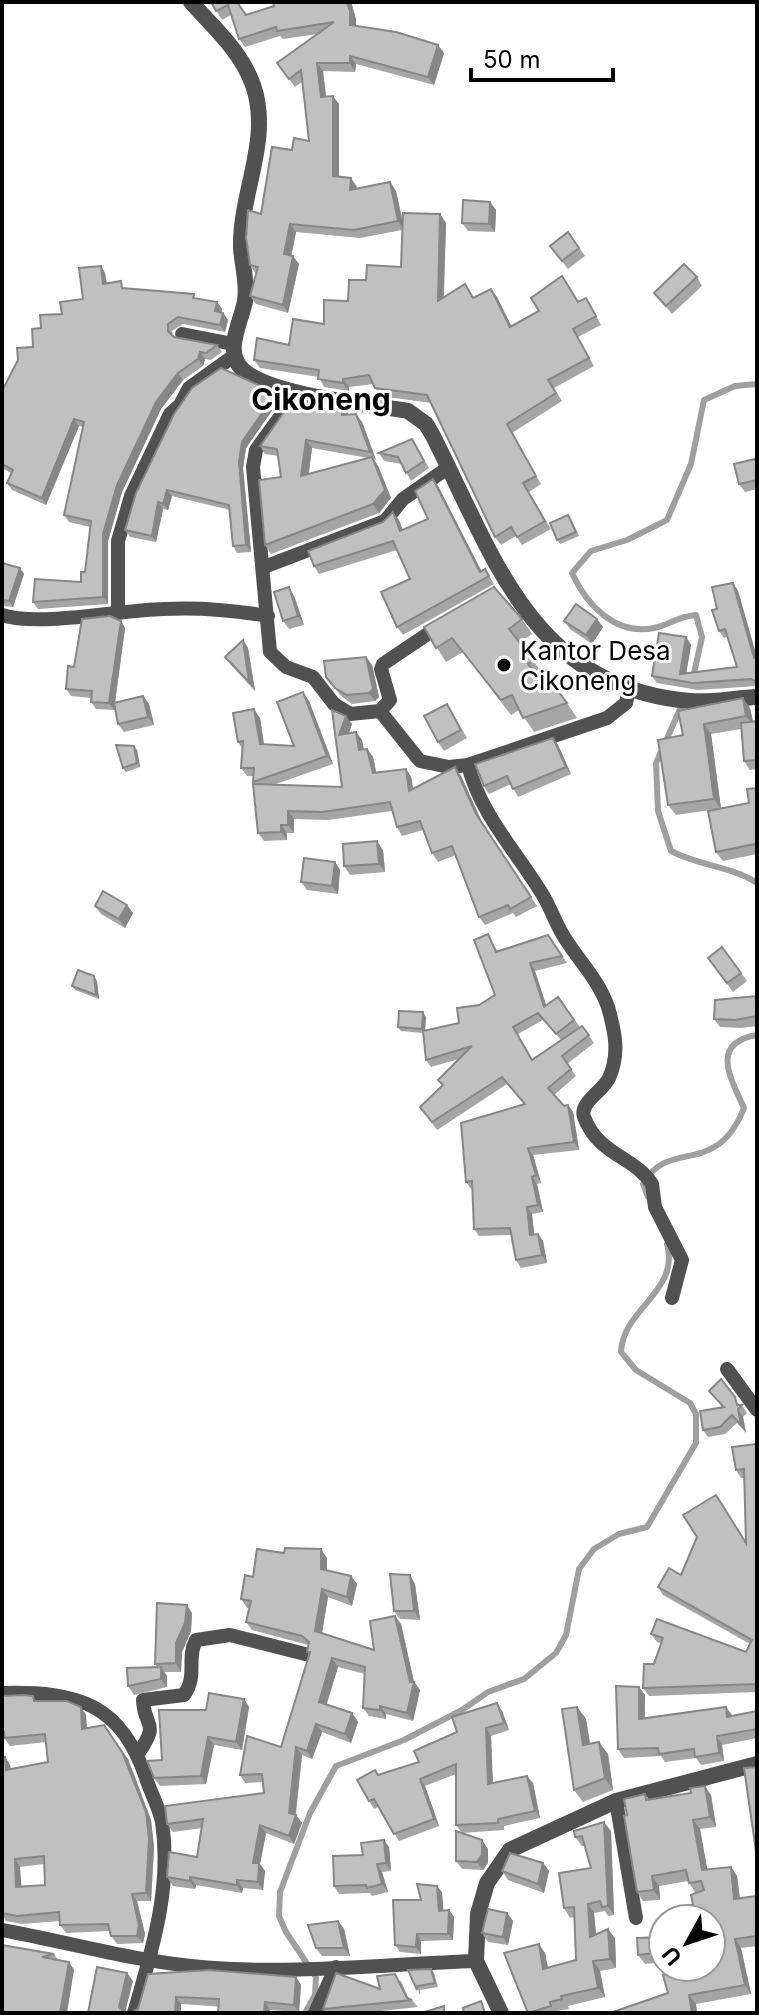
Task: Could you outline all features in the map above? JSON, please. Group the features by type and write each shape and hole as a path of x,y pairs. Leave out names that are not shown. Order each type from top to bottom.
{"street":[{"path":"191,2 230,42 252,84 261,127 244,215 241,248 247,278 234,350 238,364 256,379 298,392 408,411 426,424 449,467 503,590 552,643 575,661 629,689 694,701 757,697"},
{"path":"182,334 234,350"},
{"path":"118,612 118,541 131,496 170,414 180,405 189,388 234,350"},
{"path":"298,392 256,450 253,467 270,652 278,662 313,677 334,704 350,714 380,711 390,700 382,673 383,664 454,616"},
{"path":"264,567 385,521 403,499 449,467"},
{"path":"2,615 30,619 203,609 268,616"},
{"path":"380,711 420,761 449,767 468,765 607,718 626,703 629,689"},
{"path":"468,765 473,786 487,812 543,895 564,937 601,989 617,1043 615,1060 604,1087 585,1106 583,1116 600,1145 652,1184 655,1207 682,1260 672,1298"},
{"path":"727,1369 757,1410"},
{"path":"138,1754 151,1734 151,1723 143,1700 184,1695 192,1684 192,1646 196,1640 230,1635 305,1654"},
{"path":"2,1693 43,1692 75,1699 109,1717 127,1732 138,1754 161,1818 165,1852 163,1900 134,2013"},
{"path":"501,2013 476,1961 480,1898 510,1850 616,1801 757,1764"},
{"path":"616,1801 636,1918"},
{"path":"2,1930 149,1961 204,1967 336,1967 476,1961"},
{"path":"315,2013 336,1967"}],"building":[{"path":"211,2 237,2 246,15 274,6 273,2 347,2 350,25 396,32 438,45 428,77 350,56 350,63 317,63 321,97 333,96 333,176 351,178 350,190 390,182 398,221 354,230 290,224 284,254 293,256 283,305 250,296 258,267 250,265 246,238 248,210 261,214 272,147 292,150 294,138 309,141 301,70 289,79 277,63 334,22 277,31 276,27 239,39 228,5 216,11"},
{"path":"463,200 490,202 489,224 462,223"},
{"path":"403,213 440,214 438,301 465,284 473,298 491,289 510,327 539,311 531,298 562,276 578,302 586,298 596,316 573,329 589,358 548,380 556,393 507,424 536,476 523,483 545,521 517,537 511,527 495,537 427,395 375,388 369,375 343,379 343,383 318,379 319,370 254,360 257,338 289,345 293,319 324,324 324,300 348,301 349,280 366,280 367,265 401,267"},
{"path":"568,232 579,248 562,261 550,246"},
{"path":"684,264 697,277 666,306 654,293"},
{"path":"101,266 103,284 121,281 122,288 194,294 193,298 217,302 215,311 223,313 220,325 178,317 168,324 168,331 174,337 217,345 206,353 200,352 198,359 178,373 156,402 117,485 103,534 103,597 33,602 35,579 81,582 81,572 85,572 91,521 64,515 84,422 74,419 42,498 7,483 13,470 2,464 2,391 18,360 17,348 33,347 32,329 41,328 40,315 62,314 60,302 83,299 79,268"},
{"path":"221,368 276,393 242,442 239,462 246,545 233,546 229,505 167,490 163,504 158,502 152,536 125,530 136,493 174,414 192,388"},
{"path":"294,398 311,404 312,400 342,405 342,415 356,414 370,452 306,440 301,476 372,457 385,490 373,504 265,545 259,480 281,477 277,449 260,446"},
{"path":"412,439 424,461 406,473 398,457 379,453"},
{"path":"755,459 757,480 739,484 734,464"},
{"path":"433,479 480,572 485,569 489,576 397,627 381,592 410,579 393,541 314,566 308,551 383,522 393,512 400,531 428,519 415,491"},
{"path":"568,515 576,532 557,540 550,523"},
{"path":"2,563 20,568 9,601 2,600"},
{"path":"733,583 754,658 757,657 757,682 751,679 693,683 652,676 659,633 686,637 680,674 737,667 725,629 719,631 712,610 717,609 712,587"},
{"path":"289,587 298,616 283,621 274,592"},
{"path":"494,587 522,619 509,629 533,660 528,664 549,689 555,687 567,703 523,718 512,695 501,700 452,638 436,648 424,627"},
{"path":"576,604 597,619 586,635 564,621"},
{"path":"110,616 121,621 109,703 91,702 92,691 66,689 68,666 74,667 82,619"},
{"path":"243,640 249,682 225,657"},
{"path":"366,657 373,689 369,693 347,695 335,688 326,677 324,661"},
{"path":"303,692 327,756 253,782 254,768 241,768 243,741 238,742 233,713 254,709 260,744 294,746 277,702"},
{"path":"143,696 148,717 118,724 114,703"},
{"path":"743,698 746,716 704,724 714,799 668,805 658,740 683,735 678,711"},
{"path":"447,704 461,730 438,742 424,716"},
{"path":"332,710 346,716 339,735 356,732 359,750 367,749 373,773 406,769 409,791 455,767 476,814 531,897 510,909 508,905 479,917 452,846 432,853 420,821 397,827 390,802 322,812 288,811 288,825 281,825 281,832 258,833 253,784 342,787"},
{"path":"757,721 757,760 744,761 741,723"},
{"path":"553,738 566,767 513,789 507,776 484,786 475,764"},
{"path":"116,745 134,746 137,763 123,768"},
{"path":"757,788 757,848 755,844 716,852 708,811 749,803 747,789"},
{"path":"377,841 379,864 344,866 343,844"},
{"path":"304,858 335,862 332,886 301,882"},
{"path":"103,891 127,905 119,919 95,906"},
{"path":"488,934 496,952 548,935 562,956 530,963 544,1007 558,997 574,1020 556,1034 538,1013 513,1027 532,1060 582,1026 589,1035 562,1056 571,1069 548,1088 564,1106 568,1105 574,1142 528,1148 536,1175 532,1177 538,1205 527,1207 530,1235 538,1234 542,1255 516,1260 510,1228 474,1229 472,1181 466,1182 461,1123 525,1104 502,1077 432,1122 420,1107 443,1085 438,1080 472,1046 426,1060 423,1031 459,1023 457,1008 479,1005 495,995 474,940"},
{"path":"722,947 741,973 727,983 708,958"},
{"path":"78,970 94,976 96,995 72,986"},
{"path":"757,996 757,1016 735,1020 714,1019 715,1000"},
{"path":"399,1011 423,1012 422,1029 398,1027"},
{"path":"721,1379 735,1397 737,1405 742,1405 738,1409 741,1425 732,1415 720,1427 703,1430 700,1411 724,1407 709,1391"},
{"path":"757,1444 757,1684 643,1688 644,1664 654,1664 663,1638 651,1634 657,1619 746,1652 752,1640 658,1587 669,1568 681,1575 697,1537 683,1515 716,1495 746,1543 744,1469 736,1470 732,1447"},
{"path":"285,1548 321,1549 321,1569 351,1576 347,1597 322,1589 315,1631 374,1650 370,1621 395,1616 410,1682 414,1682 407,1713 380,1706 380,1710 363,1708 365,1667 332,1658 319,1702 352,1713 345,1734 316,1724 307,1751 296,1747 289,1813 296,1815 289,1836 260,1825 253,1863 259,1863 258,1882 237,1880 237,1885 190,1877 190,1881 167,1877 169,1852 197,1857 203,1819 167,1824 165,1806 264,1793 262,1774 240,1775 247,1736 281,1747 310,1652 307,1652 309,1642 302,1636 246,1622 251,1601 241,1599 245,1575 253,1577 257,1549 284,1553"},
{"path":"390,1574 410,1575 414,1611 394,1611"},
{"path":"157,1603 187,1605 185,1623 176,1643 176,1663 155,1664"},
{"path":"161,1667 161,1679 128,1686 127,1668"},
{"path":"616,1686 639,1687 639,1719 726,1707 727,1717 757,1711 757,1729 717,1736 719,1753 695,1757 694,1749 659,1754 658,1748 618,1749"},
{"path":"209,1693 244,1699 236,1742 208,1737 201,1776 154,1778 147,1761 162,1760 159,1710 206,1710"},
{"path":"2,1696 33,1696 34,1701 67,1701 81,1707 82,1729 104,1725 122,1752 146,1812 149,1839 146,1893 132,1894 139,1926 137,1936 111,1936 108,1924 60,1925 59,1912 17,1916 2,1913 2,1758 5,1757 6,1770 48,1762 45,1734 5,1738 2,1732","holes":["44,1856 45,1885 16,1887 15,1859"]},
{"path":"497,1703 504,1723 486,1728 488,1784 527,1776 535,1811 498,1819 498,1823 456,1825 456,1764 420,1779 434,1819 394,1834 374,1799 369,1801 357,1780 375,1770 378,1775 419,1762 414,1751 457,1732 452,1717"},
{"path":"577,1707 583,1745 599,1742 605,1778 574,1790 562,1709"},
{"path":"757,1767 757,1858 744,1768"},
{"path":"705,1786 710,1817 693,1820 702,1870 731,1867 734,1899 757,1896 757,1936 735,1939 745,1985 689,1995 692,2013 610,2013 668,1993 665,1983 727,1983 727,1903 693,1903 691,1895 704,1890 701,1881 689,1883 686,1870 652,1876 654,1890 637,1892 624,1799 645,1794 646,1800 691,1793 690,1788"},
{"path":"604,1822 608,1906 602,1907 600,1901 588,1904 590,1937 608,1929 610,1959 593,1961 598,1988 561,1996 562,1999 550,2002 551,2006 528,2013 504,1953 539,1944 543,1969 576,1960 574,1907 564,1908 559,1873 591,1868 582,1836 575,1837 574,1831"},
{"path":"456,1831 482,1840 482,1855 477,1862 456,1861"},
{"path":"384,1840 386,1863 377,1864 382,1884 367,1888 366,1885 334,1886 333,1856 363,1855 361,1843"},
{"path":"510,1853 543,1863 538,1884 502,1871"},
{"path":"417,1884 437,1886 439,1911 449,1910 448,1934 417,1934 416,1947 395,1945 393,1900 421,1900"},
{"path":"488,1909 507,1913 503,1937 482,1933"},
{"path":"338,1921 344,1948 316,1948 308,1925"},
{"path":"637,1938 647,1938 647,1954 638,1955"},
{"path":"2,1945 54,1954 42,1957 69,1962 60,2013 2,2013"},
{"path":"97,1967 127,1973 119,2007 125,2013 88,2013"},
{"path":"431,1969 435,1983 417,1986 417,1990 408,1970"},
{"path":"209,1970 296,1977 294,2005 265,2002 264,2013 218,2013 219,1999 176,1997 175,2013 130,2013 138,2009 148,1974"},
{"path":"336,1973 380,1989 377,1976 395,1974 407,1998 412,2000 323,2009"},
{"path":"481,2001 485,2013 464,2013 463,2008"},
{"path":"444,2006 444,2013 421,2013"}],"waterway":[{"path":"693,678 702,637 696,615 654,628 627,627 594,606 572,573 591,551 627,540 667,520 691,464 704,400 735,386 757,384"},
{"path":"681,707 656,763 658,811 671,851 757,883"},
{"path":"648,1197 643,1184 654,1170 666,1162 707,1151 733,1130 744,1108 730,1074 728,1054 742,1039 757,1035"},
{"path":"305,2013 315,1995 316,1977 279,1916 280,1892 310,1813 336,1766 404,1740 462,1710 488,1692 524,1679 556,1653 566,1635 579,1569 594,1549 619,1534 647,1527 696,1443 696,1414 690,1403 636,1370 621,1352 631,1323 666,1275 669,1261 667,1244"}],"place":[{"name":"Kantor Desa Cikoneng","path":"504,665"}],"district":[{"name":"Cikoneng","path":"321,399"}]}
